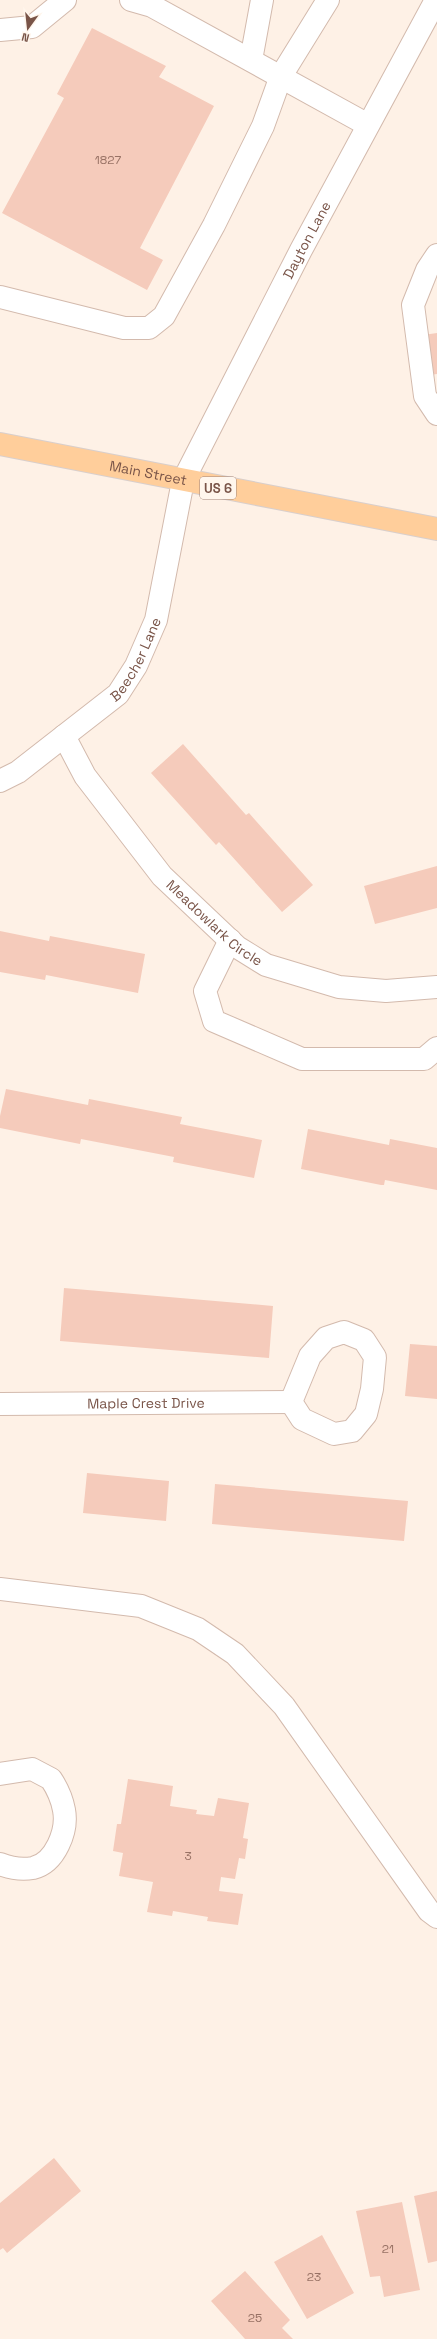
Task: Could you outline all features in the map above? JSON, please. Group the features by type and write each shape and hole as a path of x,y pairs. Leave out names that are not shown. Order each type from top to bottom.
{"main road":[{"name":"Main Street","path":"0,444 183,481 437,529"}],"street":[{"path":"0,30 32,27 65,0"},
{"path":"131,0 152,6 167,7 251,60 368,124"},
{"path":"251,60 262,0"},
{"path":"0,297 124,328 150,328 164,316 214,225 263,126 281,76 328,0"},
{"name":"Dayton Lane","path":"183,481 301,250 436,0"},
{"path":"437,255 427,270 413,305 425,396 437,414"},
{"name":"Beecher Lane","path":"0,781 18,772 118,694 136,666 156,620 183,481"},
{"name":"Meadowlark Circle","path":"64,736 85,776 162,876 230,940 266,965 339,987 386,991 437,987"},
{"path":"230,940 205,991 214,1021 302,1059 424,1059 437,1048"},
{"path":"344,1332 364,1340 375,1357 372,1389 366,1414 352,1430 334,1434 302,1420 291,1402 310,1356 326,1338 344,1332"},
{"name":"Maple Crest Drive","path":"0,1404 291,1402"},
{"path":"0,1589 141,1606 198,1630 235,1654 284,1706 429,1911 437,1917"},
{"path":"0,1774 32,1769 51,1779 65,1811 63,1835 50,1858 34,1868 12,1868 0,1864"}],"building":[{"path":"92,28 166,66 159,77 214,106 140,248 163,260 147,290 2,213 64,98 57,94"},
{"path":"437,333 437,374 423,376 416,336"},
{"path":"183,744 246,815 249,813 313,885 282,912 219,842 216,845 151,773"},
{"path":"437,866 437,908 375,924 364,886"},
{"path":"0,931 49,941 50,936 145,954 138,993 46,975 45,980 0,972"},
{"path":"6,1089 88,1105 89,1099 182,1117 180,1124 262,1140 254,1178 173,1162 174,1157 81,1139 80,1144 0,1128 0,1116"},
{"path":"308,1129 389,1145 390,1139 437,1148 437,1190 385,1180 384,1185 381,1185 301,1169"},
{"path":"64,1288 273,1306 269,1358 60,1341"},
{"path":"410,1344 437,1346 437,1399 405,1396"},
{"path":"87,1473 169,1481 166,1521 83,1513"},
{"path":"215,1484 408,1501 404,1541 212,1524"},
{"path":"128,1779 173,1786 170,1806 197,1810 196,1814 214,1816 218,1798 249,1803 243,1838 248,1839 245,1859 239,1858 235,1879 221,1877 219,1891 243,1894 238,1925 207,1921 208,1917 173,1911 172,1916 147,1912 153,1882 119,1876 123,1853 113,1851 117,1824 121,1824"},
{"path":"54,2158 81,2191 7,2253 3,2248 0,2250 0,2203"},
{"path":"437,2191 437,2261 428,2263 414,2196"},
{"path":"402,2202 420,2290 384,2297 380,2276 370,2277 356,2211"},
{"path":"322,2235 354,2293 307,2319 274,2262"},
{"path":"245,2271 290,2320 282,2328 293,2339 245,2339 211,2301"}]}
